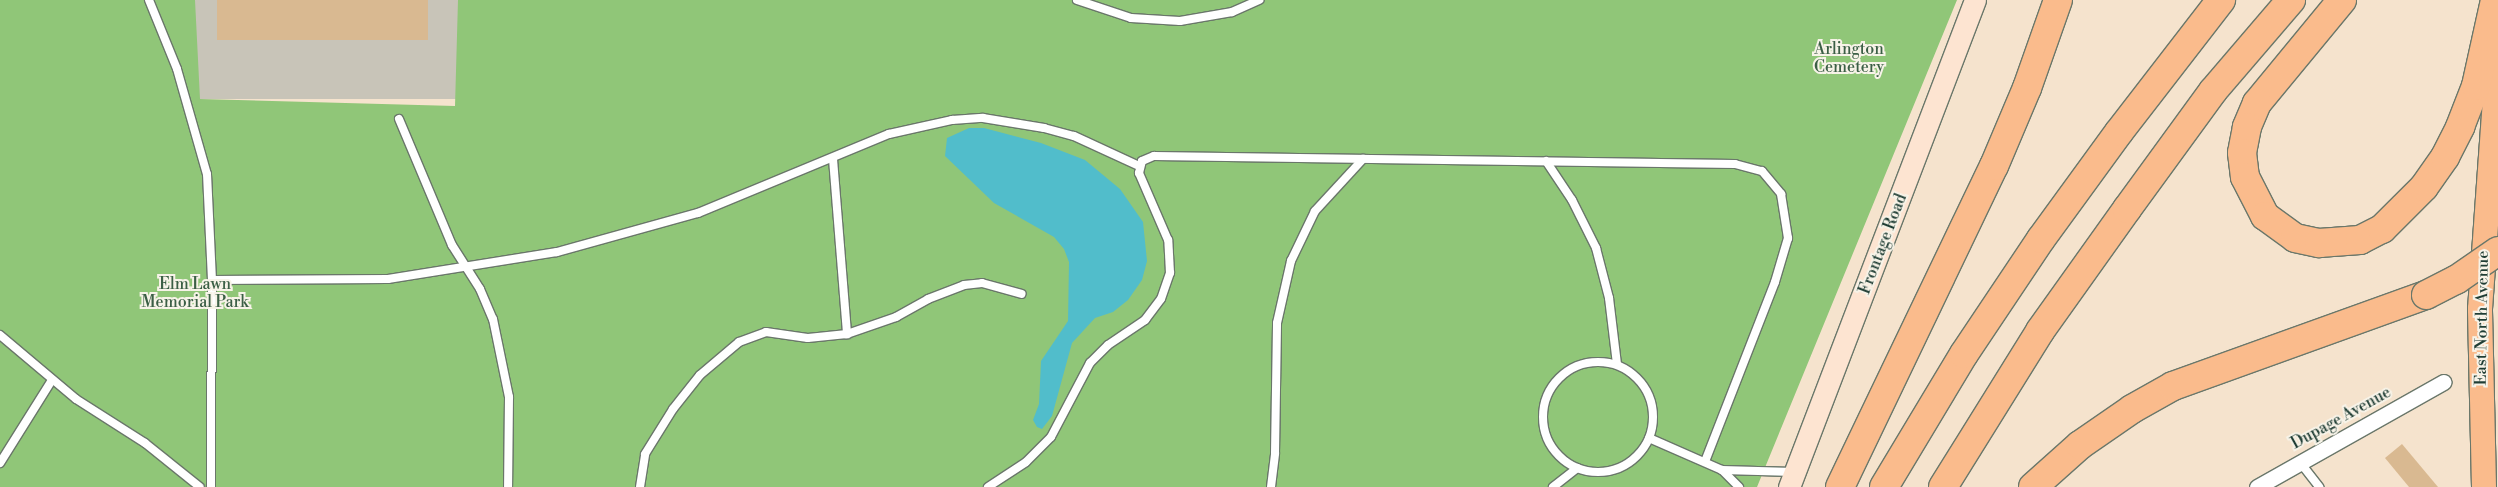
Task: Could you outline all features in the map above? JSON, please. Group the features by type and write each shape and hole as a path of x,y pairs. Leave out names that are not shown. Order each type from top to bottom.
{"highway":[{"path":"1840,487 1994,166 2027,88 2058,0"},
{"path":"1884,487 1964,354 2042,239 2119,132 2221,0"},
{"path":"1943,487 2040,331 2116,224 2213,91 2291,0"},
{"path":"2342,0 2257,103 2247,128 2242,153 2244,177 2265,216 2296,238 2319,243 2360,240 2382,229 2424,187 2445,157 2460,127 2476,86 2495,0"},
{"path":"2033,487 2080,446 2132,409 2173,386 2426,296 2456,280 2498,251"}],"main road":[{"name":"East North Avenue","path":"2484,487 2480,309 2498,59"}],"street":[{"name":"Frontage Road","path":"1793,479 1975,0"},
{"name":"Dupage Avenue","path":"2256,487 2299,461 2443,382"}],"lane":[{"path":"149,0 177,69 203,153 210,200 212,487"},
{"path":"1077,0 1131,18 1180,21 1232,12 1258,0"},
{"path":"212,280 353,281 467,269 557,252 651,228 698,213 896,132 983,118 1074,136 1139,166"},
{"path":"399,119 452,245 493,319 501,350 509,396 508,487"},
{"path":"1139,166 1154,156 1735,164 1762,172 1781,194 1788,225 1785,255 1705,462"},
{"path":"833,159 847,334"},
{"path":"1271,487 1275,453 1277,322 1291,261 1315,212 1363,159"},
{"path":"1546,161 1572,200 1596,248 1609,298 1617,364"},
{"path":"988,487 1046,443 1060,425 1081,376 1090,363 1108,345 1145,320 1161,299 1170,273 1168,240 1142,182 1139,166"},
{"path":"640,487 645,454 673,410 700,375 739,342 766,332 808,338 847,334 896,317 946,290 964,285 982,283 1022,294"},
{"path":"0,335 52,380 152,448 200,487"},
{"path":"1594,361 1617,364 1634,374 1648,392 1653,413 1649,438 1638,456 1614,470 1601,472 1577,468 1560,457 1547,438 1543,414 1548,392 1572,368 1594,361"},
{"path":"0,463 52,380"},
{"path":"1649,438 1722,470 1793,479"},
{"path":"2299,461 2319,487"},
{"path":"1553,487 1577,468"},
{"path":"1722,470 1739,487"}],"shaded area":[{"path":"195,0 458,0 458,99 195,99"}],"green space":[{"name":"Elm Lawn Memorial Park","path":"0,0 195,0 200,99 455,106 458,0 1957,0 1757,487 0,487"}],"water":[{"path":"969,128 984,128 1041,143 1085,160 1120,189 1143,222 1147,261 1142,280 1128,300 1113,312 1095,318 1072,343 1052,416 1042,429 1037,427 1033,420 1039,404 1041,361 1068,321 1069,262 1064,249 1054,237 994,203 945,156 947,138"}],"building":[{"path":"217,0 428,0 428,40 217,40"},
{"path":"2402,444 2438,487 2409,487 2385,458"}],"park label":[{"name":"Arlington Cemetery","path":"1849,58"}]}
